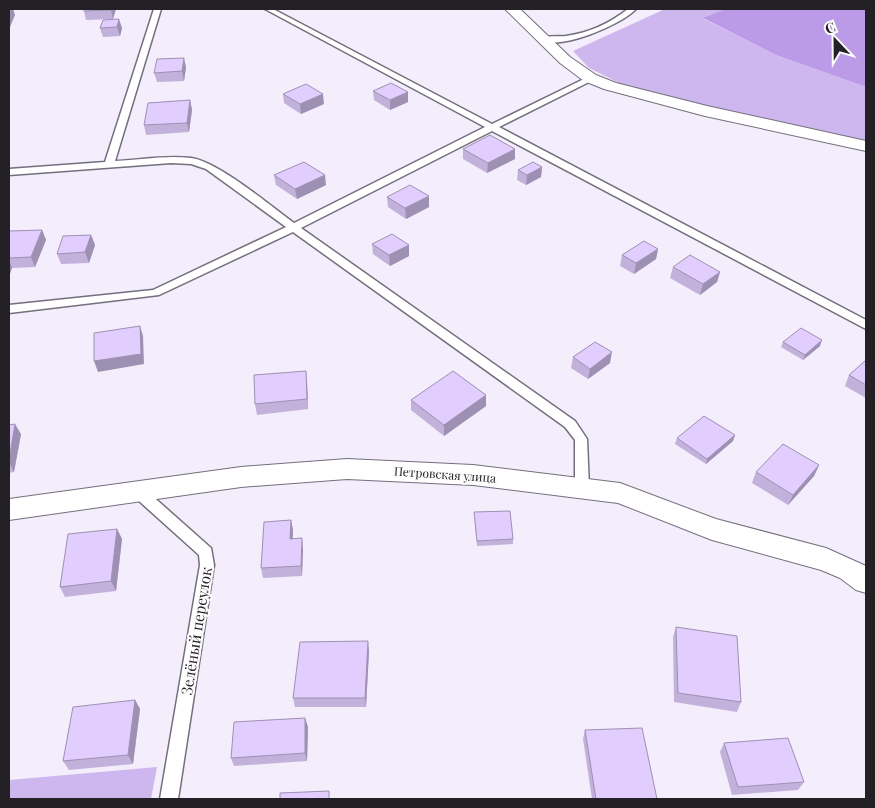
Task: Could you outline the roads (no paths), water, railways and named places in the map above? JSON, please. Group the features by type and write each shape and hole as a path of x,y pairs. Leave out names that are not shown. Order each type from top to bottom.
{"street":[{"path":"512,9 565,60 590,78 640,96 866,146"},
{"name":"Петровская улица","path":"9,510 241,477 347,469 472,475 620,492 712,530 826,560 850,570 866,581"}],"lane":[{"path":"108,164 157,9"},
{"path":"268,9 866,325"},
{"path":"543,39 575,38 623,17 632,9"},
{"path":"9,309 155,293 292,228 590,78"},
{"path":"9,172 170,160 192,161 209,167 292,228 570,424 581,439 582,488"},
{"name":"Зелёный переулок","path":"140,491 144,497 206,552 207,565 170,799"}]}
